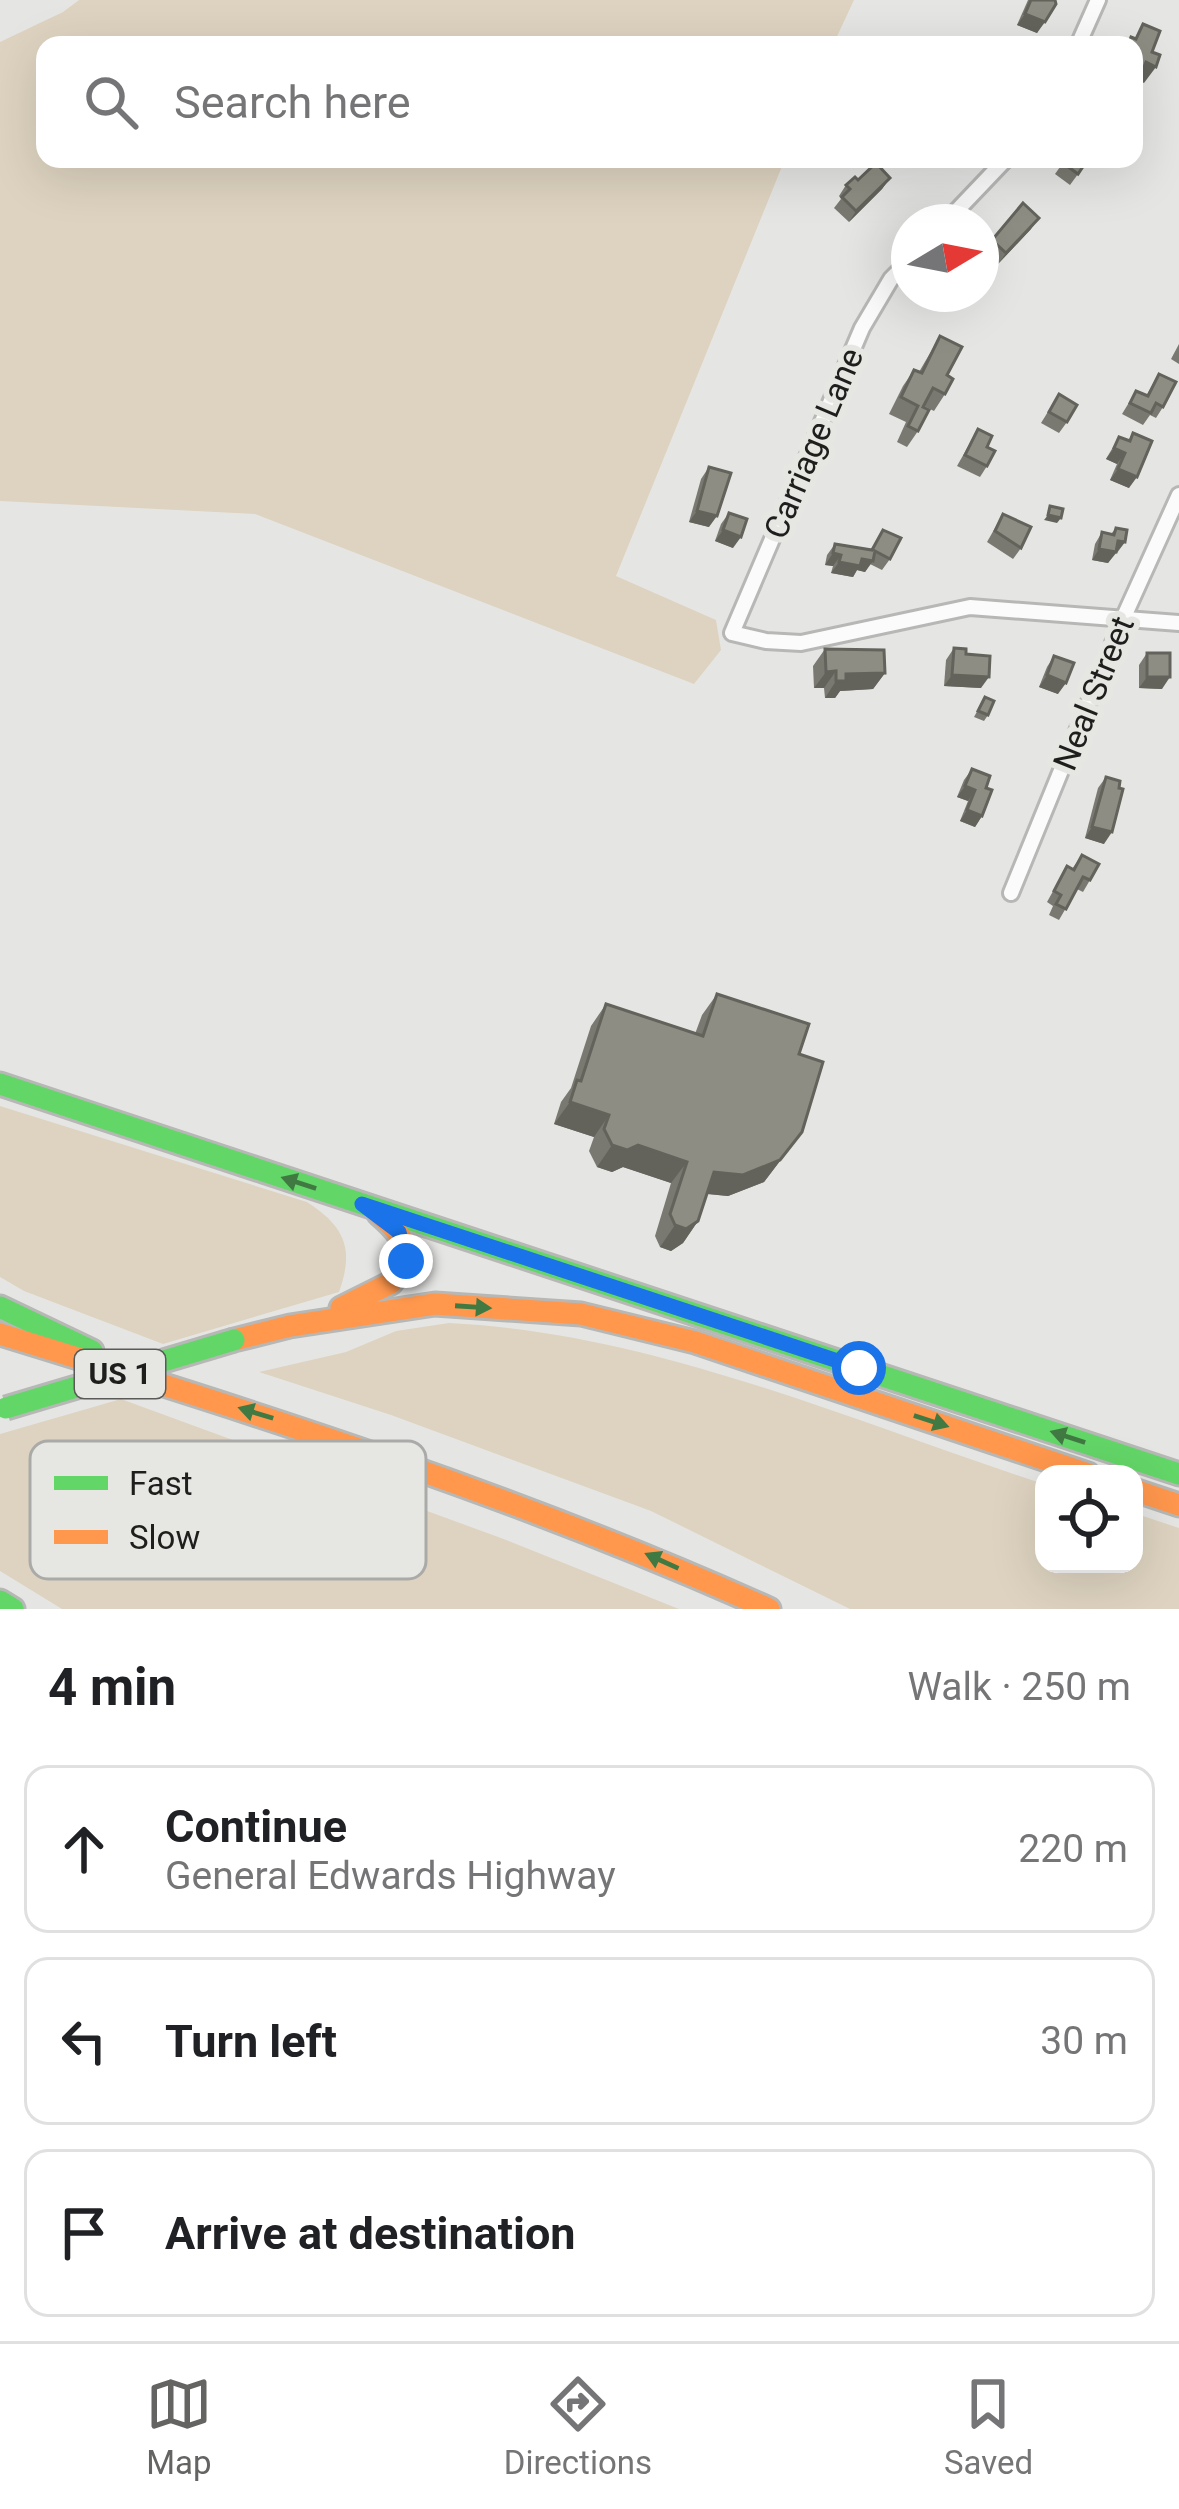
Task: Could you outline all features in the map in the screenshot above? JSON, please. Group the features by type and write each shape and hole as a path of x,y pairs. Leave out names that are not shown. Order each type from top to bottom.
{"main road":[{"path":"0,1084 1179,1474"},
{"path":"290,1326 378,1295 402,1276 406,1261 402,1238 362,1204"},
{"name":"US 1","path":"3,1409 290,1326 435,1304 581,1314 695,1342 1061,1465"},
{"path":"0,1307 54,1330 136,1376"},
{"path":"0,1334 338,1441"},
{"path":"426,1469 644,1553 769,1609"},
{"path":"1143,1493 1179,1505"},
{"path":"0,1601 14,1609"}],"street":[{"path":"1082,36 1098,0"},
{"path":"963,204 997,168"},
{"name":"Carriage Lane","path":"891,279 862,328 732,633 801,643 970,607 1122,621"},
{"name":"Neal Street","path":"1011,892 1179,495"},
{"path":"1122,621 1179,623"}],"shaded area":[{"path":"79,0 854,0 837,36 36,36 36,168 781,168 616,576 716,620 721,650 694,684 255,514 0,501 0,42"},
{"path":"0,1106 307,1202 331,1221 343,1241 346,1264 339,1292 163,1344 24,1291 0,1277"},
{"path":"449,1323 602,1344 751,1384 1035,1481 1035,1573 1143,1573 1143,1516 1179,1528 1179,1609 850,1609 651,1511 259,1372 346,1352 396,1331"},
{"path":"121,1399 236,1441 30,1441 30,1579 426,1579 426,1511 679,1609 62,1609 0,1571 0,1434"}],"building":[{"path":"1031,0 1055,0 1045,22 1025,14"},
{"path":"1143,24 1160,31 1152,52 1160,55 1156,67 1146,62 1143,70 1143,36 1137,36"},
{"path":"871,168 881,168 890,178 856,211 842,197 850,189 846,185 855,177 858,180"},
{"path":"1023,203 1039,218 1006,253 999,246 999,232"},
{"path":"940,336 962,347 947,375 953,379 945,394 933,388 918,431 908,426 918,406 901,397 914,370 922,373"},
{"path":"1159,374 1176,382 1163,407 1156,403 1151,413 1130,403 1136,391 1148,396"},
{"path":"1059,394 1077,405 1067,422 1049,412"},
{"path":"978,429 992,436 987,447 995,451 987,466 965,455"},
{"path":"1133,433 1152,441 1137,477 1118,469 1125,453 1114,448 1119,437 1130,441"},
{"path":"709,467 731,473 717,516 697,511"},
{"path":"1050,506 1063,509 1061,518 1048,515"},
{"path":"729,513 747,519 741,537 723,530"},
{"path":"1003,514 1031,527 1021,548 995,531"},
{"path":"1116,528 1127,530 1125,542 1118,541 1116,552 1099,549 1102,532 1114,535"},
{"path":"883,530 901,538 890,559 875,551 873,561 862,559 860,566 839,562 841,555 833,553 835,544 872,550"},
{"path":"954,648 990,656 989,677 952,675"},
{"path":"825,649 884,650 885,673 846,674 846,681 836,681 836,671 826,672"},
{"path":"1147,653 1170,653 1170,677 1147,677"},
{"path":"1054,656 1074,663 1066,683 1047,675"},
{"path":"985,697 994,701 988,715 978,711"},
{"path":"972,769 990,776 986,788 992,790 982,816 967,810 975,790 965,786"},
{"path":"1106,777 1120,781 1123,789 1112,832 1092,827"},
{"path":"1082,855 1099,864 1090,880 1083,877 1066,909 1056,904 1061,895 1054,891 1067,866 1074,870"},
{"path":"717,994 809,1024 799,1054 823,1062 802,1132 780,1160 743,1175 714,1172 698,1221 686,1229 675,1225 670,1214 687,1162 638,1145 627,1150 612,1145 604,1129 609,1115 570,1102 606,1004 703,1036"}],"traffic: fast":[{"path":"0,1084 1179,1474"},
{"path":"0,1307 92,1351"},
{"path":"6,1408 234,1340"},
{"path":"0,1601 13,1609"}],"traffic: slow":[{"path":"341,1308 391,1283 408,1260 399,1234 379,1214"},
{"path":"234,1340 290,1326 435,1304 581,1314 695,1342 1061,1465"},
{"path":"0,1334 332,1441"},
{"path":"426,1473 580,1530 769,1609"},
{"path":"1143,1493 1179,1505"}],"route":[{"path":"406,1261 399,1232 362,1204 859,1368"}]}
